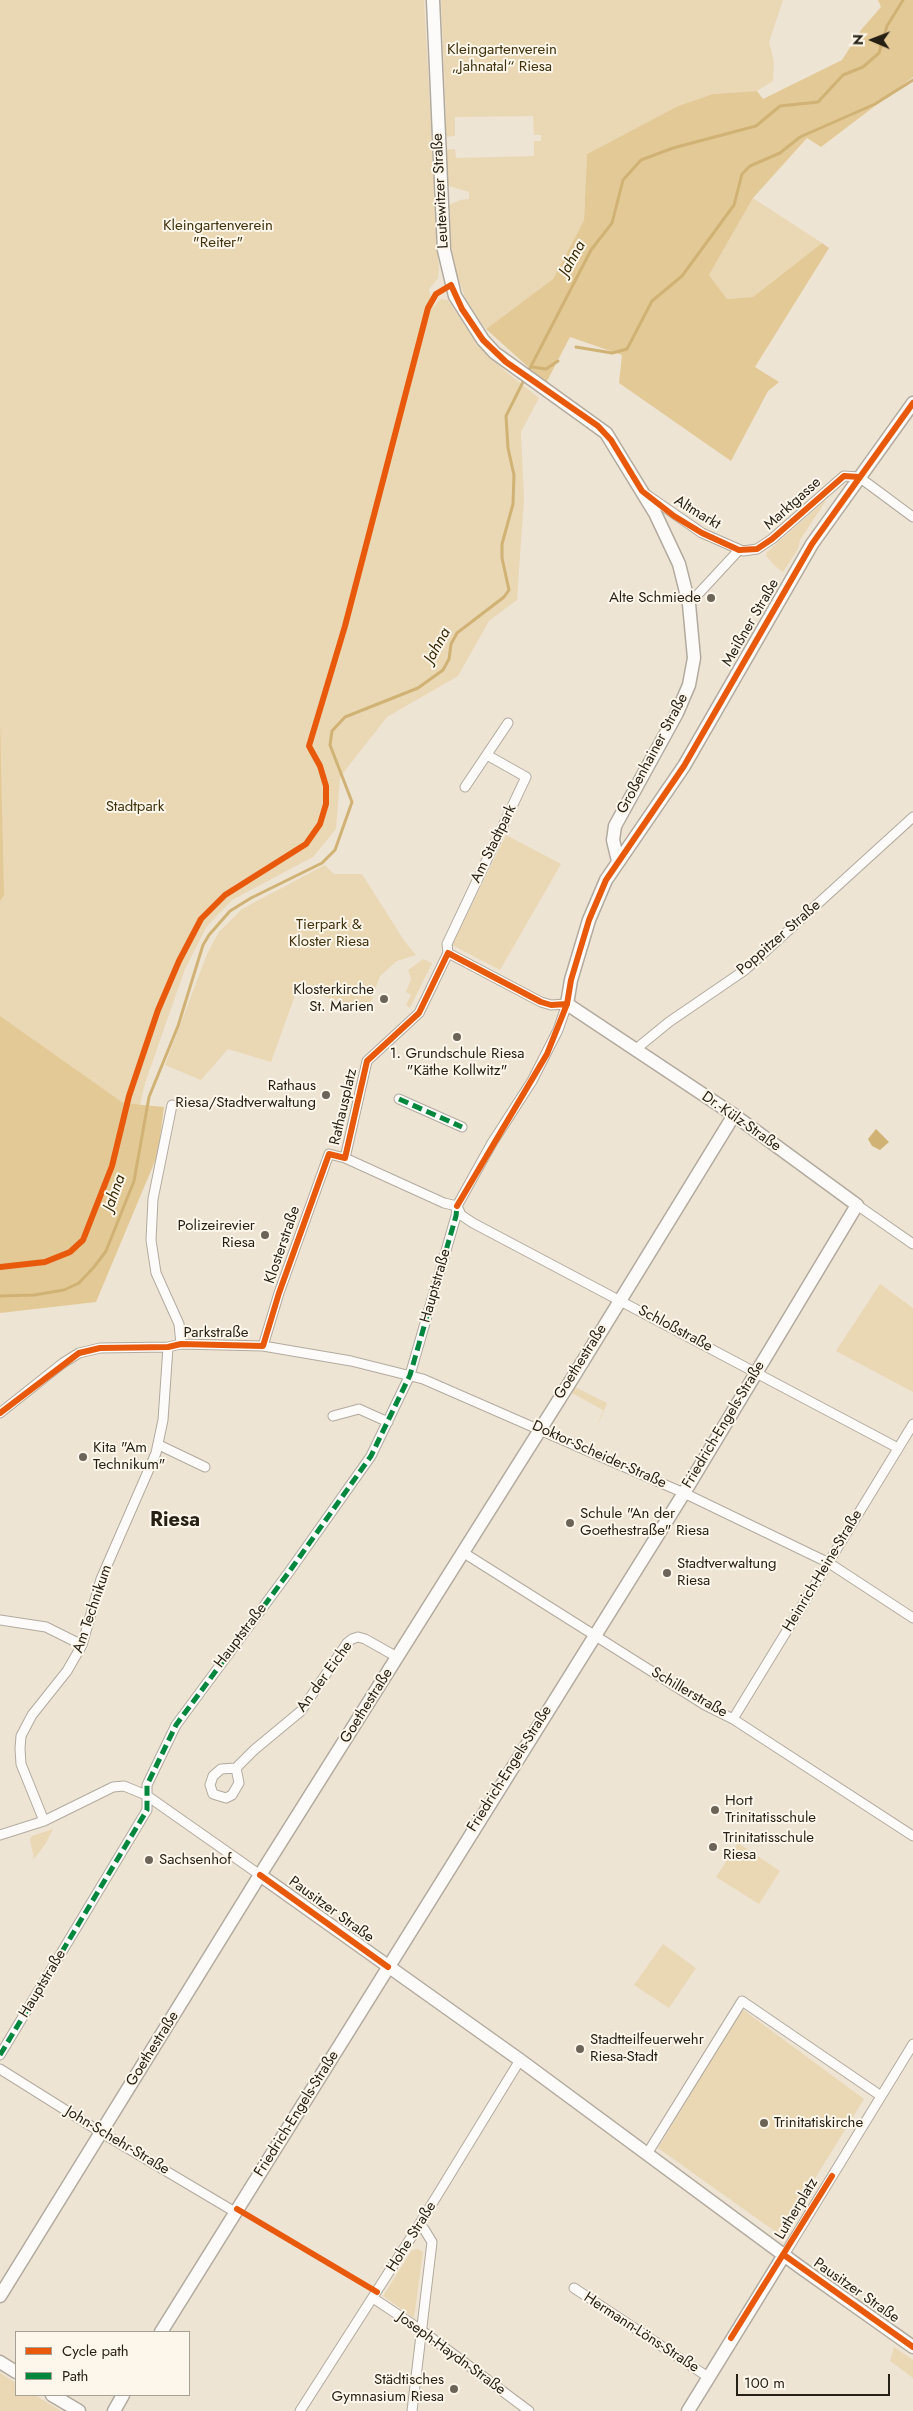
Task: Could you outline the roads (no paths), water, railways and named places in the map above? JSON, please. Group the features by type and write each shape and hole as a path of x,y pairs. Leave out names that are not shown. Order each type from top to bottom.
{"main road":[{"name":"Leutewitzer Straße","path":"433,0 441,213 447,270 462,308 483,340 506,362 542,388"},
{"name":"Großenhainer Straße","path":"542,388 606,434 642,491 679,564 689,604 694,658 689,685 677,713 616,826 613,840 618,861"},
{"name":"Meißner Straße","path":"618,861 676,780 812,544 913,403"},
{"path":"567,1004 577,956 589,920 606,880 618,861"},
{"name":"Dr.-Külz-Straße","path":"567,1004 734,1115 857,1205"},
{"name":"Goethestraße","path":"0,2296 260,1874 464,1553 734,1115"},
{"name":"Friedrich-Engels-Straße","path":"162,2331 684,1492 857,1205"},
{"name":"Pausitzer Straße","path":"260,1874 520,2060 647,2154"},
{"name":"Lutherplatz","path":"647,2154 784,2255"},
{"path":"688,2411 784,2255"},
{"name":"Pausitzer Straße","path":"784,2255 913,2347"},
{"path":"0,2362 15,2371"},
{"path":"54,2396 79,2411"},
{"path":"114,2411 122,2396"}],"street":[{"name":"Marktgasse","path":"741,550 757,549 772,539 844,476 859,477"},
{"path":"859,477 913,517"},
{"name":"Altmarkt","path":"642,491 674,516 702,534 741,550"},
{"path":"689,604 741,550"},
{"path":"464,787 488,755 508,723"},
{"name":"Am Stadtpark","path":"448,953 447,944 526,778 488,755"},
{"name":"Poppitzer Straße","path":"636,1049 669,1022 745,970 913,817"},
{"path":"448,953 541,1002 551,1005 567,1004 547,1054 456,1206"},
{"name":"Rathausplatz","path":"345,1158 367,1061 419,1013 448,953"},
{"path":"399,1099 462,1127"},
{"name":"Parkstraße","path":"172,1105 153,1199 151,1240 156,1273 179,1324 181,1344"},
{"name":"Rathausplatz","path":"328,1154 345,1158 444,1203 456,1206"},
{"name":"Klosterstraße","path":"264,1346 279,1293 328,1154"},
{"name":"Dr.-Külz-Straße","path":"857,1205 913,1244"},
{"name":"Schloßstraße","path":"456,1206 461,1215 473,1222 898,1448"},
{"name":"Hauptstraße","path":"0,2055 147,1810 147,1784 176,1725 353,1484 371,1456 410,1375 456,1216 456,1206"},
{"name":"Parkstraße","path":"0,1413 79,1353 100,1348 168,1347 181,1344 264,1346 351,1361 410,1375"},
{"name":"Am Technikum","path":"44,1821 22,1764 22,1736 32,1714 67,1671 82,1645 102,1579 159,1445 168,1347"},
{"name":"Doktor-Scheider-Straße","path":"410,1375 475,1400 684,1492 829,1563 913,1618"},
{"path":"333,1416 359,1408 388,1422"},
{"name":"Heinrich-Heine-Straße","path":"733,1719 913,1424"},
{"path":"159,1445 206,1467"},
{"name":"Schillerstraße","path":"464,1553 705,1705 733,1719 913,1836"},
{"path":"0,1620 46,1627 82,1645"},
{"name":"An der Eiche","path":"236,1768 254,1750 301,1711 346,1642 358,1636 397,1657"},
{"name":"Pausitzer Straße","path":"0,1835 44,1821 112,1787 130,1787 146,1795 260,1874"},
{"path":"647,2154 742,2001 881,2096"},
{"name":"Lutherplatz","path":"784,2255 913,2044"},
{"name":"Hohe Straße","path":"300,2411 419,2225 520,2060"},
{"name":"John-Schehr-Straße","path":"0,2069 102,2133 235,2212"},
{"path":"412,2411 432,2242 424,2229 419,2225"},
{"name":"Hermann-Löns-Straße","path":"574,2288 708,2377"},
{"name":"Joseph-Haydn-Straße","path":"373,2298 421,2330 529,2411"}],"waterway":[{"name":"Jahna","path":"528,372 591,250 612,223 623,180 641,160 673,148 756,126 780,106 818,102 843,75 863,67 879,53 887,26 903,0"},
{"path":"576,347 612,353 627,349 652,301 682,276 734,205 742,174 750,166 780,153 800,137 875,104 913,80"},
{"path":"532,367 546,369 558,361"},
{"name":"Jahna","path":"0,1296 34,1295 64,1290 79,1283 106,1251 134,1181 149,1097 178,1026 203,945 209,935 230,911 251,898 322,863 335,850 352,802 330,745 332,731 345,717 418,688 443,670 449,659 451,644 457,633 504,597 509,590 502,558 502,544 513,504 514,475 508,448 506,416 525,378"}],"place":[{"name":"Alte Schmiede","path":"711,598"},
{"name":"Klosterkirche St. Marien","path":"384,999"},
{"name":"1. Grundschule Riesa \"Käthe Kollwitz\"","path":"457,1037"},
{"name":"Rathaus Riesa/Stadtverwaltung","path":"326,1095"},
{"name":"Polizeirevier Riesa","path":"265,1235"},
{"name":"Kita \"Am Technikum\"","path":"83,1457"},
{"name":"Schule \"An der Goethestraße\" Riesa","path":"570,1523"},
{"name":"Stadtverwaltung Riesa","path":"667,1573"},
{"name":"Hort Trinitatisschule","path":"715,1810"},
{"name":"Trinitatisschule Riesa","path":"713,1847"},
{"name":"Sachsenhof","path":"149,1860"},
{"name":"Stadtteilfeuerwehr Riesa-Stadt","path":"580,2049"},
{"name":"Trinitatiskirche","path":"764,2123"},
{"name":"Städtisches Gymnasium Riesa","path":"454,2389"}],"district":[{"name":"Riesa","path":"175,1521"}],"park label":[{"name":"Kleingartenverein „Jahnatal“ Riesa","path":"502,58"},
{"name":"Kleingartenverein \"Reiter\"","path":"218,234"},
{"name":"Stadtpark","path":"135,807"},
{"name":"Tierpark & Kloster Riesa","path":"329,934"}]}
